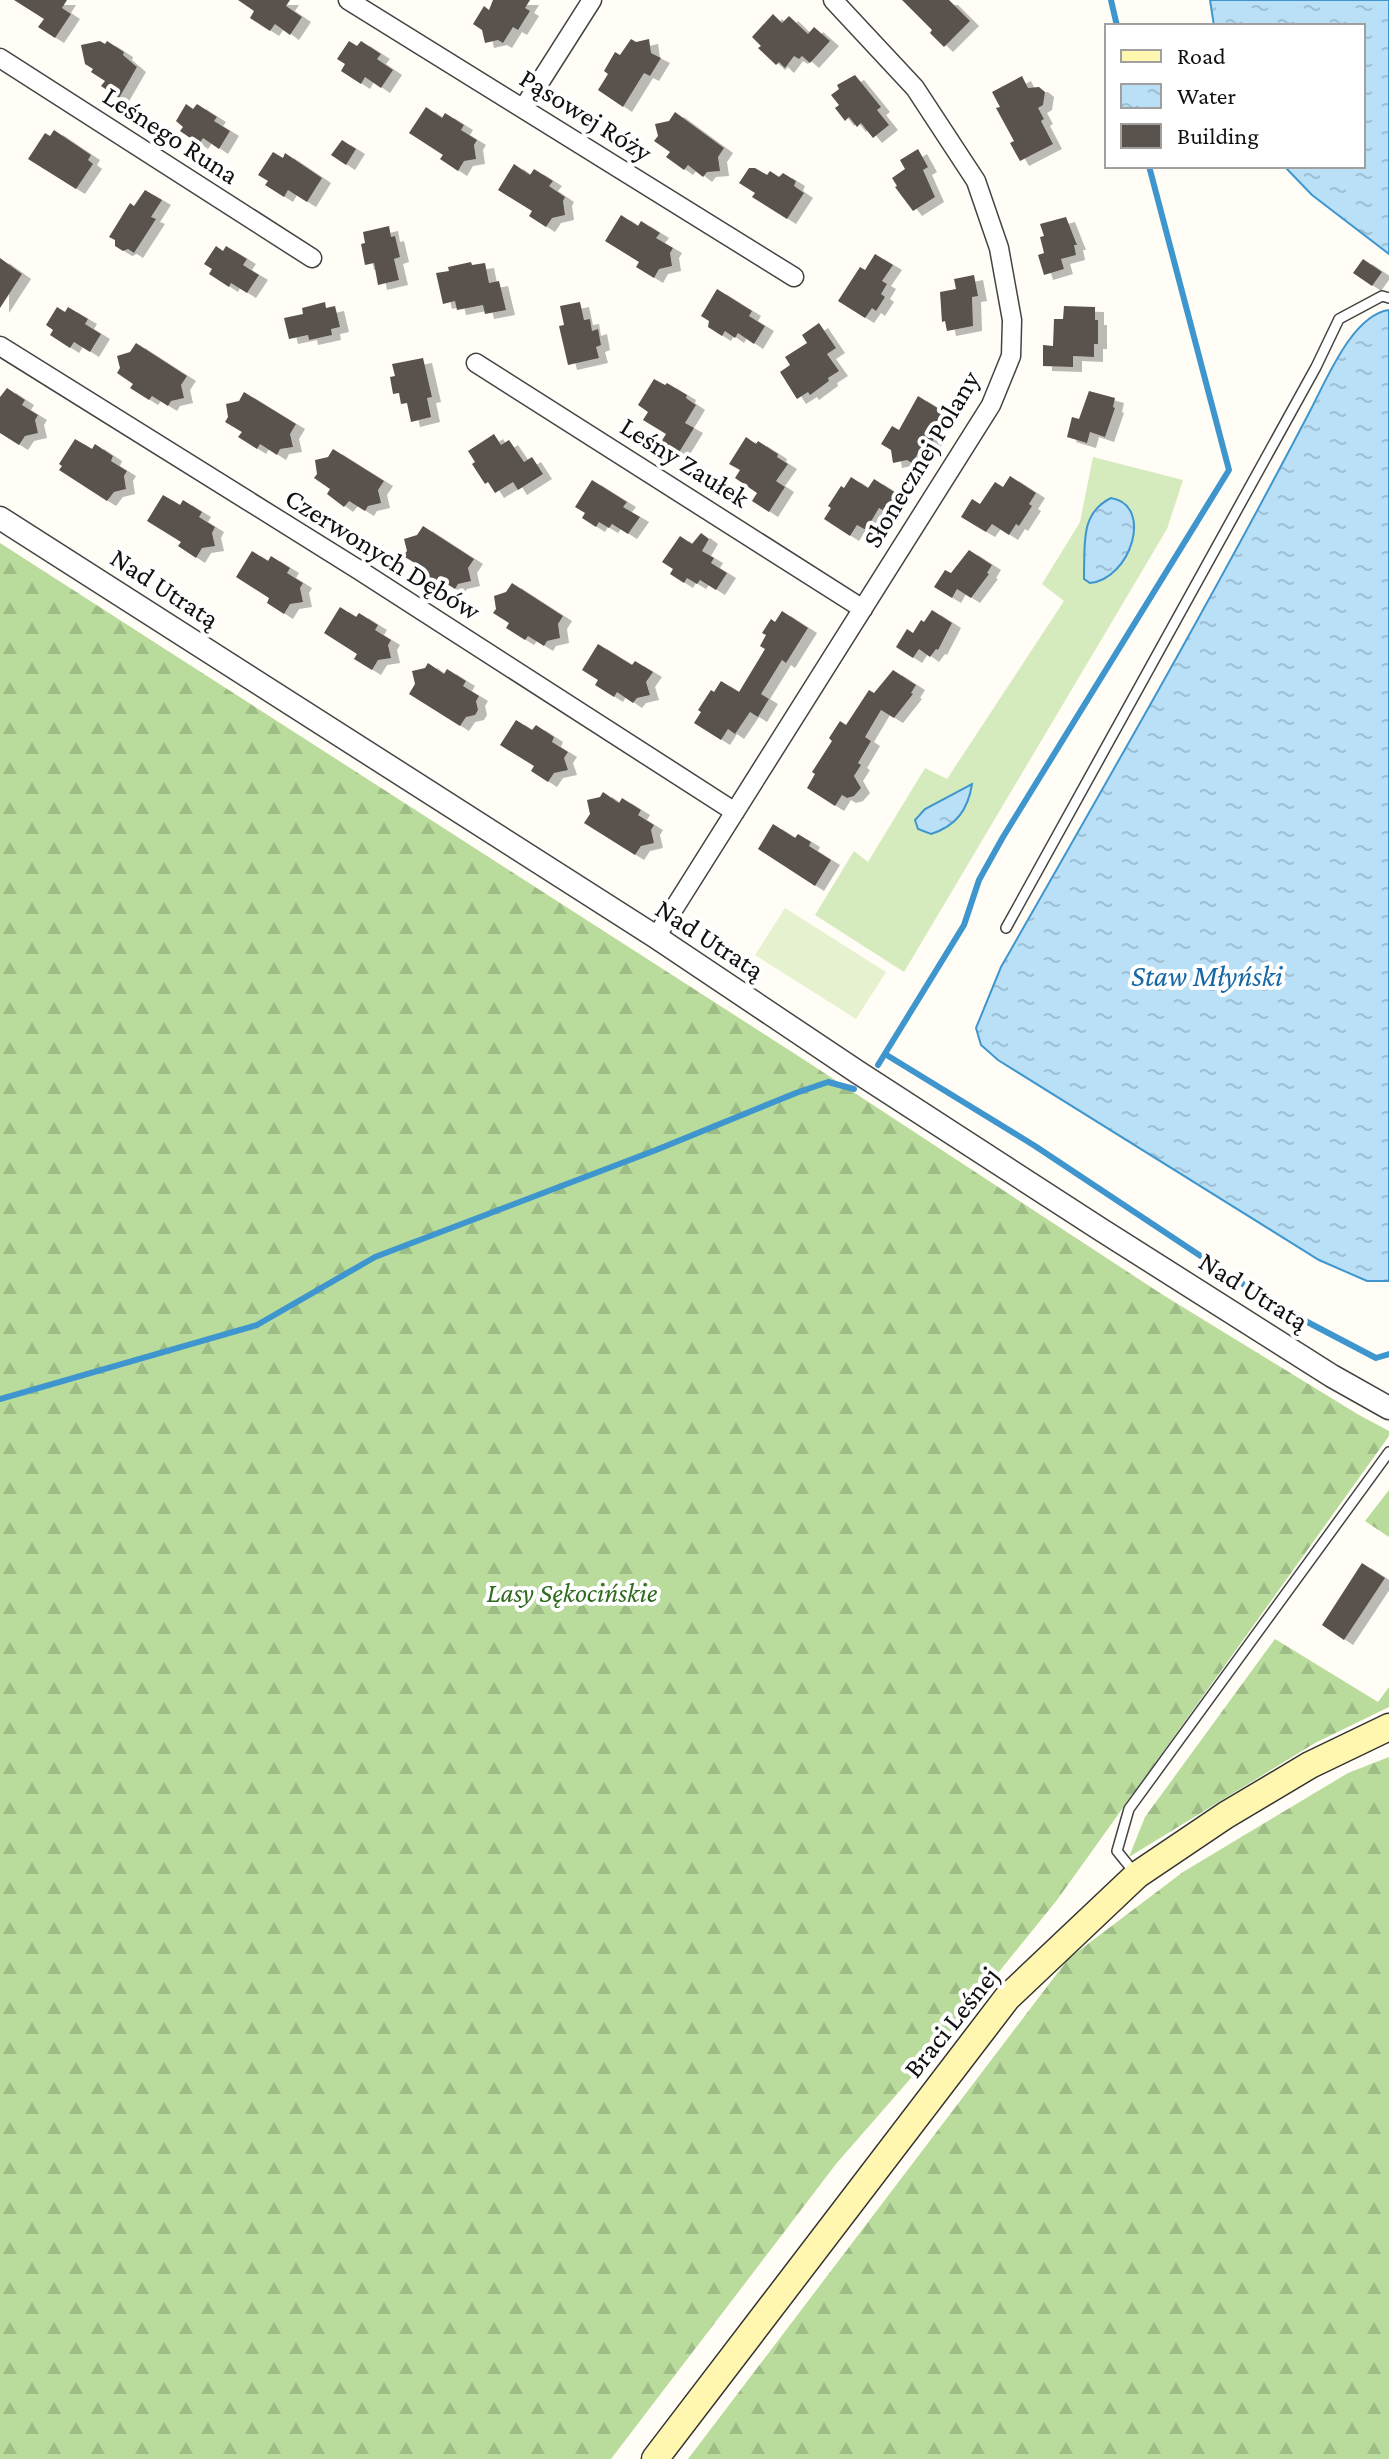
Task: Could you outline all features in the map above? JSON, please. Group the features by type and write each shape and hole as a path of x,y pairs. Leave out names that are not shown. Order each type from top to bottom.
{"main road":[{"name":"Braci Leśnej","path":"655,2459 1007,1998 1137,1875 1226,1815 1310,1765 1389,1727"}],"street":[{"name":"Pąsowej Róży","path":"348,0 794,277"},
{"path":"524,107 592,0"},
{"name":"Słonecznej Polany","path":"656,937 991,405 1011,356 1012,320 999,248 976,181 915,88 833,0"},
{"name":"Leśnego Runa","path":"0,58 312,258"},
{"name":"Czerwonych Dębów","path":"0,346 359,570 735,812"},
{"name":"Leśny Zaułek","path":"476,363 863,609"},
{"name":"Nad Utratą","path":"0,518 656,937 1100,1229 1332,1376 1389,1408"}],"lane":[{"path":"1006,928 1316,367 1339,319 1382,296 1389,298"},
{"path":"1137,1875 1117,1851 1129,1809 1389,1452"}],"green space":[{"path":"1093,457 1183,480 1167,529 904,972 815,915 854,851 868,862 925,768 947,779 1064,601 1042,584 1080,522"},
{"name":"Lasy Sękocińskie","path":"0,543 806,1061 1163,1295 1389,1431 1389,1436 1057,1900 938,2047 836,2164 611,2459 0,2459"},
{"path":"785,908 886,972 856,1019 755,955"},
{"path":"1389,1490 1389,1537 1365,1521"},
{"path":"1275,1639 1378,1702 1389,1687 1389,1707 1315,1743 1129,1857 1145,1817"},
{"path":"1389,1757 1389,2459 688,2459 1068,1959 1183,1872 1348,1773"}],"water":[{"path":"1210,0 1389,0 1389,254 1312,195 1286,168 1365,168 1365,24 1214,24"},
{"name":"Staw Młyński","path":"1389,310 1389,1281 1367,1281 1319,1260 998,1060 981,1045 976,1028 1001,967 1197,621 1332,367 1363,324"},
{"path":"1111,498 1124,503 1132,514 1132,542 1117,569 1090,583 1084,579 1087,529 1094,512"},
{"path":"972,784 964,809 954,822 931,834 918,829 915,820 925,809"}],"building":[{"path":"14,0 67,0 62,8 71,14 55,38 38,27 44,19"},
{"path":"238,0 290,0 286,6 302,17 290,35 275,24 270,31 250,18 254,11"},
{"path":"493,0 530,0 525,8 530,11 518,30 513,27 503,43 498,40 485,43 482,30 473,24 484,6 489,10"},
{"path":"902,0 949,0 970,21 944,47"},
{"path":"773,14 782,23 789,16 808,34 814,27 830,41 810,63 802,56 799,59 794,56 785,68 779,62 776,65 758,48 761,46 752,37"},
{"path":"631,39 636,42 649,39 651,53 661,58 650,76 644,73 623,107 598,90 608,74 604,71 615,52 620,55"},
{"path":"100,41 105,44 107,41 124,52 123,55 137,67 119,98 101,86 105,81 85,64 81,45"},
{"path":"349,41 357,46 361,41 381,54 377,59 393,70 381,88 365,77 361,84 341,71 345,64 337,59"},
{"path":"855,75 881,107 877,110 889,125 873,138 861,123 857,127 849,117 845,121 835,108 839,105 831,95 839,89 837,85"},
{"path":"1022,76 1028,88 1039,87 1045,92 1043,105 1038,108 1053,144 1020,161 1010,143 1014,141 996,108 1000,107 992,92"},
{"path":"186,104 193,109 197,104 217,117 214,121 230,131 219,149 203,138 199,144 180,131 183,127 176,121"},
{"path":"426,107 442,118 445,113 464,125 461,130 477,140 474,145 476,159 464,161 458,171 440,159 443,155 409,133"},
{"path":"675,112 724,148 718,157 720,171 707,172 703,177 688,165 684,170 666,157 670,152 654,141 658,136 655,124 669,121"},
{"path":"54,130 91,155 88,160 93,164 76,189 28,159 45,133 50,136"},
{"path":"342,140 356,149 346,165 331,155"},
{"path":"918,149 928,167 923,170 935,197 913,211 892,178 905,169 900,160"},
{"path":"273,152 283,158 285,153 322,178 307,202 288,190 284,197 265,185 268,181 258,175"},
{"path":"514,164 530,175 534,169 553,181 549,186 565,197 565,215 552,218 546,227 529,216 532,211 498,190"},
{"path":"749,168 767,175 770,171 779,177 783,173 796,181 794,186 804,193 787,219 752,197 755,193 739,183"},
{"path":"145,190 162,200 151,217 156,219 134,253 128,249 123,251 109,237 130,203 134,206"},
{"path":"621,215 638,226 641,221 660,233 656,238 673,248 670,253 672,266 659,269 654,278 636,267 639,262 605,241"},
{"path":"1066,217 1077,245 1074,245 1076,255 1061,259 1064,269 1044,275 1038,255 1044,253 1040,224"},
{"path":"389,226 400,257 394,259 399,280 378,285 374,263 365,265 361,244 365,243 363,232"},
{"path":"216,246 223,251 226,246 247,259 243,265 259,275 247,293 231,283 229,287 209,274 212,269 204,264"},
{"path":"875,254 893,265 882,281 887,284 881,294 885,297 876,311 872,308 865,318 838,301 860,267 865,270"},
{"path":"0,258 22,274 0,308"},
{"path":"1363,259 1382,272 1372,286 1353,273"},
{"path":"471,262 472,265 485,263 489,283 499,281 506,310 485,314 483,305 457,310 455,301 443,304 436,273"},
{"path":"974,275 978,296 972,297 973,326 947,331 945,321 942,322 940,292 956,289 954,279"},
{"path":"717,289 752,311 749,316 765,326 754,344 738,333 735,338 725,331 722,336 708,327 709,321 701,316"},
{"path":"325,302 326,308 335,306 340,327 331,329 332,335 309,340 308,335 289,339 284,318 303,314 302,308"},
{"path":"580,302 584,320 590,319 592,331 598,329 601,345 596,347 599,358 568,365 559,326 564,325 560,306"},
{"path":"1064,306 1095,307 1098,344 1094,344 1094,357 1073,356 1073,367 1043,366 1043,345 1053,346 1054,319 1063,319"},
{"path":"57,307 65,312 68,307 88,319 85,324 101,334 90,352 74,342 70,348 50,335 53,330 46,325"},
{"path":"819,323 836,348 827,354 839,371 810,395 808,392 797,399 780,372 790,365 785,357 807,343 802,335"},
{"path":"136,343 187,376 181,385 184,398 171,401 168,406 152,396 149,400 130,388 133,384 117,373 120,368 117,356 130,352"},
{"path":"423,358 432,397 427,398 431,417 411,422 407,403 401,404 399,393 393,394 390,377 395,376 392,364"},
{"path":"654,379 687,395 686,398 696,405 685,423 694,428 678,454 661,442 666,434 643,420 648,412 638,405"},
{"path":"7,388 25,400 22,405 38,415 35,420 38,433 25,436 19,445 0,433 0,397"},
{"path":"1089,391 1115,398 1115,408 1105,437 1090,432 1087,443 1067,437 1072,417 1079,419"},
{"path":"244,392 296,424 290,434 293,447 280,449 277,455 260,444 257,449 238,437 242,432 225,422 228,417 226,404 239,401"},
{"path":"918,396 944,412 934,428 938,432 927,450 922,447 912,463 907,460 893,463 891,450 881,444 892,426 899,430"},
{"path":"494,434 501,445 509,440 524,462 532,457 543,474 518,490 513,482 495,493 472,464 475,462 468,451"},
{"path":"746,437 756,444 758,441 788,464 776,481 785,487 769,512 752,501 757,493 735,478 740,470 729,464"},
{"path":"75,439 92,449 95,444 113,456 111,461 127,471 124,476 126,489 114,492 107,501 59,470 62,466 59,464"},
{"path":"333,449 384,481 378,490 381,503 368,506 365,511 349,501 344,507 327,494 330,489 314,478 317,474 315,460 328,457"},
{"path":"1010,476 1036,493 1029,504 1032,506 1009,535 992,524 986,532 961,517 972,499 980,504 995,482 1003,487"},
{"path":"851,477 868,488 874,479 899,495 888,513 879,508 866,530 857,525 850,536 824,519 831,508 828,506"},
{"path":"592,480 627,502 623,507 640,517 628,534 612,524 609,528 599,522 596,527 582,518 585,513 575,507"},
{"path":"163,495 180,505 183,500 202,512 199,517 215,527 212,533 215,546 202,548 196,558 178,546 181,542 147,521"},
{"path":"423,526 474,559 468,568 471,581 458,584 455,589 439,579 436,584 417,572 420,566 403,556 407,551 404,539 417,535"},
{"path":"701,533 709,539 702,551 714,558 711,563 727,573 716,590 700,580 697,584 687,578 684,583 670,574 673,569 662,562 680,536 692,544"},
{"path":"969,550 992,565 971,598 957,589 952,598 934,587 945,570 951,573"},
{"path":"252,551 268,561 271,556 290,568 287,573 303,583 300,588 303,602 290,604 284,614 267,603 269,598 236,577"},
{"path":"512,583 563,616 558,624 560,638 547,641 544,646 528,636 525,640 506,628 509,623 493,613 496,609 494,596 506,592"},
{"path":"340,607 356,617 359,613 378,625 375,630 391,640 388,645 391,658 378,660 372,670 354,659 357,654 324,633"},
{"path":"932,610 952,623 938,650 930,657 919,649 913,658 896,647 907,629 913,633"},
{"path":"782,611 808,628 786,663 782,660 761,694 769,699 758,717 750,712 735,734 728,729 721,740 694,723 701,712 698,710 721,681 739,692 765,649 760,646 766,635 762,633 771,619 775,622"},
{"path":"598,644 632,665 635,661 653,672 646,682 650,695 637,698 633,703 617,692 614,697 595,685 598,680 582,670"},
{"path":"428,663 444,674 447,669 466,681 463,686 479,696 475,715 466,717 460,726 409,694 415,684 412,671 425,668"},
{"path":"893,670 916,685 913,694 894,718 881,710 865,737 871,741 854,776 861,788 854,796 847,798 842,795 835,806 807,788 815,774 812,772 832,741 829,738 840,721 846,725 869,690 874,693"},
{"path":"516,720 532,730 536,725 554,737 552,742 568,752 564,758 568,770 554,773 548,782 531,771 534,766 500,745"},
{"path":"603,792 619,803 622,798 641,810 638,815 654,825 651,830 654,843 641,846 635,855 584,823 590,814 587,800 600,797"},
{"path":"773,824 795,838 798,834 811,842 809,846 831,860 815,886 758,849"},
{"path":"1362,1563 1385,1578 1344,1640 1322,1625"}],"waterway":[{"path":"1111,0 1117,24"},
{"path":"878,1065 964,925 979,880 1003,837 1229,470 1150,168"},
{"path":"885,1054 1035,1146 1273,1304 1376,1358 1389,1354"},
{"path":"0,1399 257,1325 375,1257 796,1093 828,1082 854,1089"}]}
